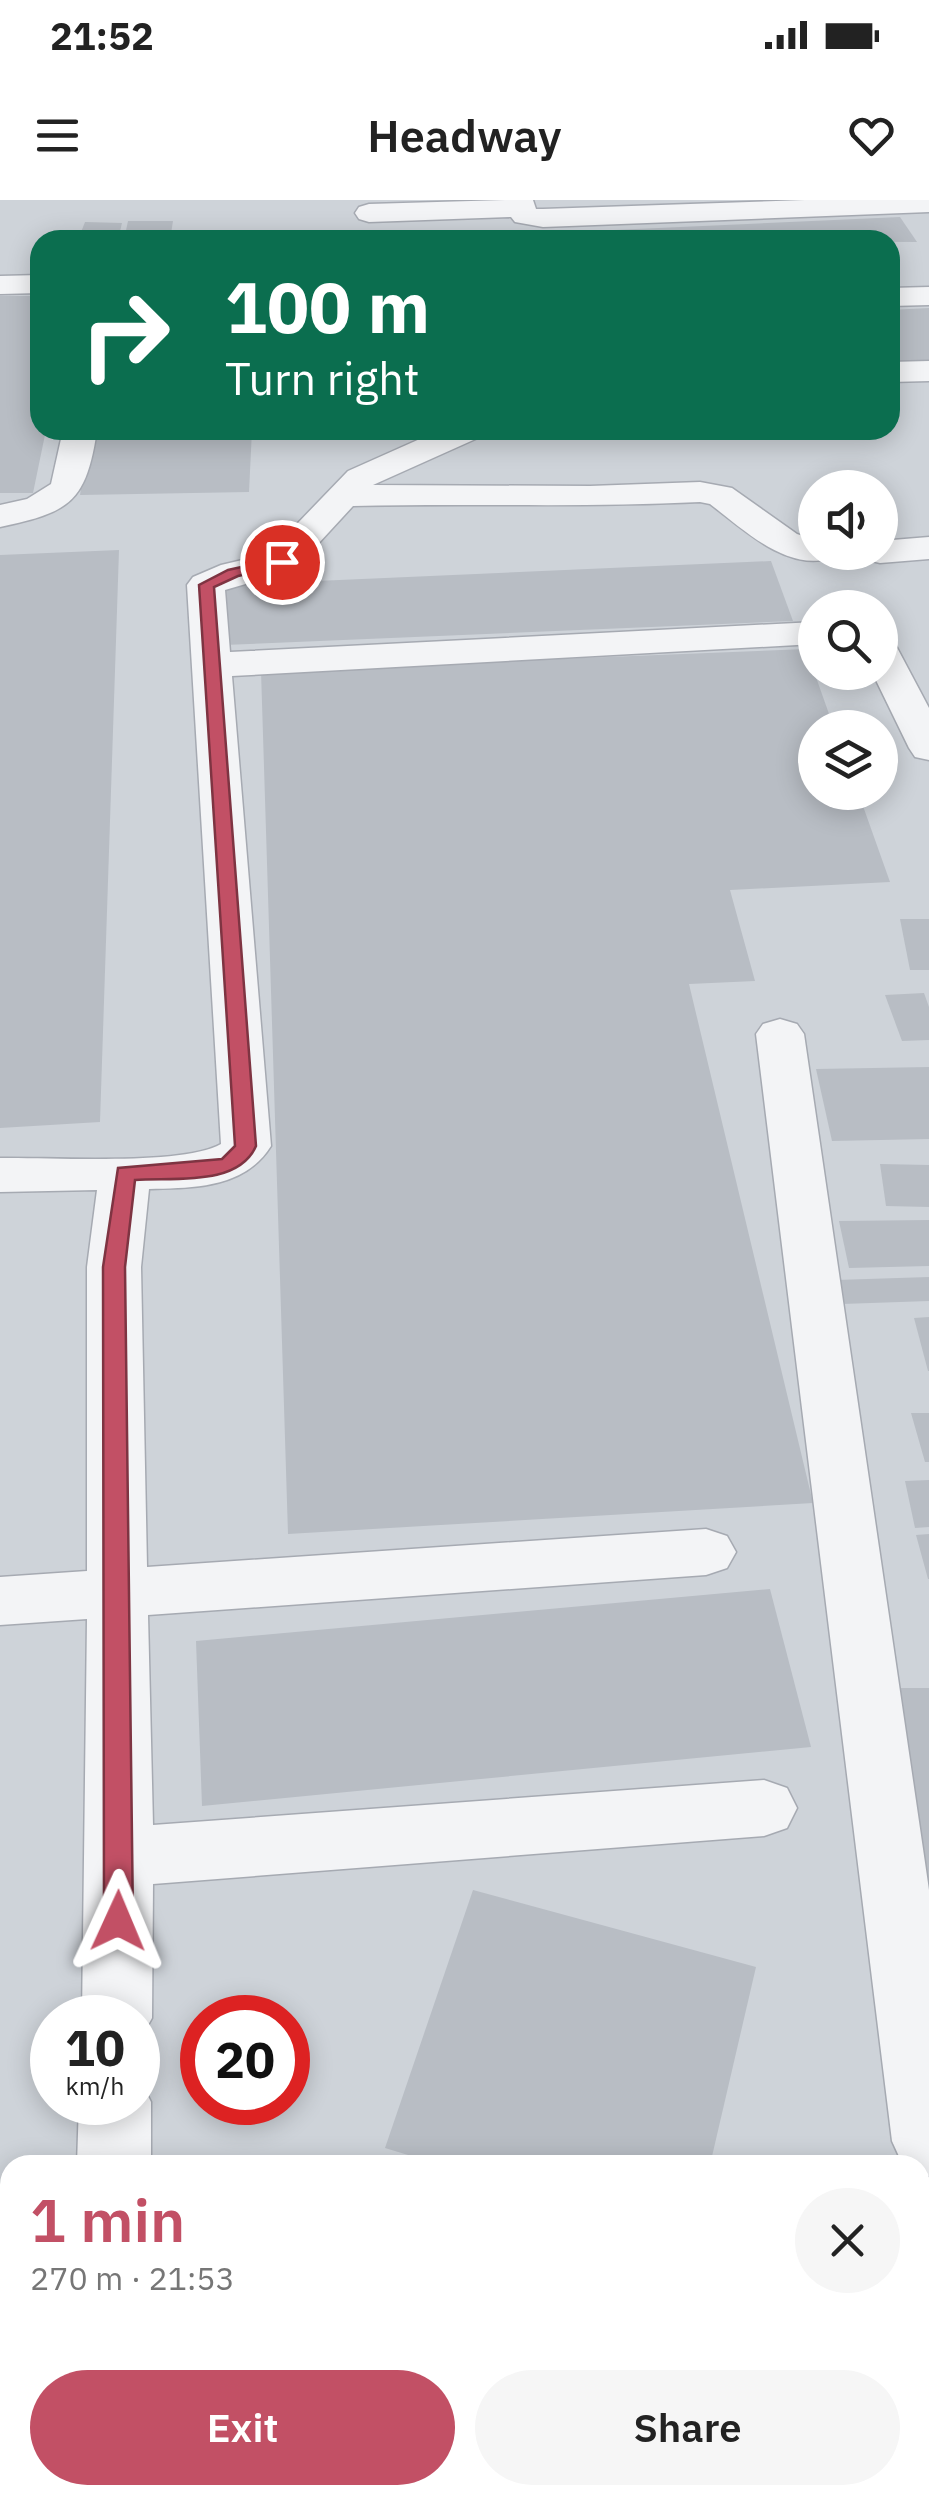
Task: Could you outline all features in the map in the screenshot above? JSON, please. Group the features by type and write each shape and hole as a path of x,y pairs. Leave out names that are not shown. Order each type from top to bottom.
{"street":[{"path":"369,214 520,204 526,216 543,218 929,204"},
{"path":"0,285 30,284"},
{"path":"900,297 929,296"},
{"path":"900,372 929,371"},
{"path":"0,516 44,508 62,495 72,480 78,440"},
{"path":"0,1175 227,1166 242,1156 246,1146 206,585 234,573 282,562 360,478 446,440"},
{"path":"342,497 454,493 590,497 700,492 720,495 784,542 798,546"},
{"path":"898,551 929,548"},
{"path":"212,665 798,634"},
{"path":"898,686 929,748"},
{"path":"780,1034 929,2141"},
{"path":"117,1995 120,1856 114,1267 125,1173"},
{"path":"0,1601 706,1552"},
{"path":"120,1856 764,1808"},
{"path":"114,2155 115,2125"}],"shaded area":[{"path":"0,200 929,200 929,2155 0,2155"}],"building":[{"path":"900,217 917,242 900,242 900,230 614,230"},
{"path":"128,221 173,221 172,230 126,230"},
{"path":"85,222 122,223 120,230 82,230"},
{"path":"0,296 30,296 30,440 44,440 33,493 0,493"},
{"path":"929,308 929,364 900,365 900,309"},
{"path":"89,440 252,440 249,492 80,495"},
{"path":"119,550 100,1122 0,1128 0,555"},
{"path":"771,561 793,621 224,645 223,585"},
{"path":"798,649 798,690 821,690 828,710 798,710 798,810 864,810 890,882 730,890 755,981 689,984 813,1503 288,1534 261,671"},
{"path":"900,919 929,919 929,970 910,970"},
{"path":"924,993 929,1007 929,1040 902,1041 885,995"},
{"path":"929,1067 929,1139 832,1141 816,1069"},
{"path":"880,1164 929,1165 929,1207 886,1206"},
{"path":"929,1220 929,1266 849,1268 839,1221"},
{"path":"929,1277 929,1301 842,1304 836,1280"},
{"path":"929,1317 929,1371 928,1371 914,1318"},
{"path":"911,1413 929,1413 929,1462 925,1462"},
{"path":"929,1480 929,1527 915,1528 905,1481"},
{"path":"929,1534 929,1579 928,1579 916,1535"},
{"path":"770,1589 811,1747 202,1806 196,1641"},
{"path":"898,1688 929,1688 929,1928"},
{"path":"473,1890 756,1967 712,2155 408,2155 385,2148"}],"route":[{"path":"118,1921 114,1267 125,1173 227,1166 242,1156 246,1146 206,585 234,573 282,562"}]}
